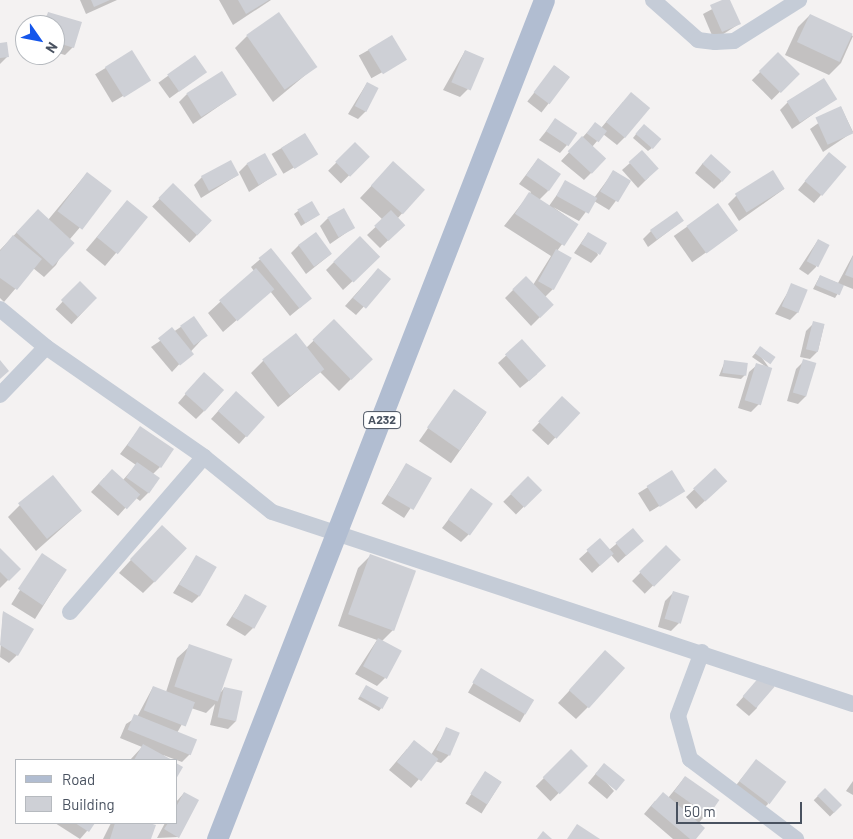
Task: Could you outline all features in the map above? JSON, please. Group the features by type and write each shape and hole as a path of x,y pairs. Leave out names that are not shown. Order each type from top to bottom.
{"main road":[{"name":"A232","path":"217,839 337,536 544,0"}],"street":[{"path":"654,0 698,40 734,42 799,0"},
{"path":"0,309 46,347 204,457 272,512 337,536 702,652 853,704"},
{"path":"0,395 46,347"},
{"path":"70,612 204,457"},
{"path":"702,652 678,716 690,759 796,839"}],"building":[{"path":"91,0 110,0 94,7"},
{"path":"238,0 269,0 246,14"},
{"path":"722,0 730,0 741,24 722,32 710,5"},
{"path":"48,12 58,15 47,15"},
{"path":"279,12 317,67 285,90 246,35"},
{"path":"810,14 853,34 839,62 797,42"},
{"path":"65,17 82,22 74,48 65,45"},
{"path":"392,35 407,60 383,74 368,49"},
{"path":"7,42 9,57 0,58 0,43"},
{"path":"132,50 151,81 124,97 105,67"},
{"path":"465,50 484,58 471,90 451,82"},
{"path":"778,52 800,74 781,93 759,71"},
{"path":"195,55 207,72 179,92 167,75"},
{"path":"554,65 570,77 550,104 534,92"},
{"path":"222,71 237,95 201,117 186,93"},
{"path":"824,78 837,99 800,123 787,101"},
{"path":"367,82 379,88 366,112 355,106"},
{"path":"631,92 650,108 625,138 606,122"},
{"path":"841,106 853,133 828,145 815,117"},
{"path":"555,118 577,133 568,146 546,131"},
{"path":"595,122 607,131 599,142 587,133"},
{"path":"644,124 661,139 653,149 635,134"},
{"path":"305,133 318,154 295,169 281,148"},
{"path":"582,136 606,159 592,174 568,151"},
{"path":"355,142 370,157 350,177 335,162"},
{"path":"642,150 659,169 645,181 629,162"},
{"path":"829,152 847,167 822,196 805,181"},
{"path":"265,153 277,175 259,185 247,163"},
{"path":"711,154 731,172 722,182 702,164"},
{"path":"538,158 561,174 549,191 526,175"},
{"path":"231,160 239,175 209,191 201,176"},
{"path":"393,161 425,190 403,214 371,186"},
{"path":"613,170 631,181 618,202 600,191"},
{"path":"773,170 785,189 746,213 735,194"},
{"path":"87,172 112,191 82,230 58,211"},
{"path":"565,180 597,198 589,214 556,196"},
{"path":"173,183 212,221 197,236 158,198"},
{"path":"529,192 578,224 564,246 515,214"},
{"path":"127,200 148,217 118,254 97,237"},
{"path":"312,201 320,215 305,223 297,209"},
{"path":"718,203 738,231 706,253 686,226"},
{"path":"344,208 355,228 339,237 327,217"},
{"path":"38,209 75,243 53,267 16,232"},
{"path":"391,210 405,225 389,241 374,226"},
{"path":"677,211 684,221 657,240 650,230"},
{"path":"316,232 332,254 314,267 298,245"},
{"path":"588,232 607,243 600,255 581,244"},
{"path":"13,235 42,259 17,290 0,278 0,251"},
{"path":"360,236 380,257 354,283 333,262"},
{"path":"818,239 830,245 818,267 807,261"},
{"path":"271,248 312,299 299,309 259,258"},
{"path":"556,249 572,258 554,290 538,281"},
{"path":"853,256 853,278 845,275"},
{"path":"256,268 274,289 237,321 219,300"},
{"path":"378,268 391,279 366,309 353,298"},
{"path":"820,275 844,285 840,295 816,285"},
{"path":"526,276 554,305 540,318 512,289"},
{"path":"80,281 97,298 78,317 61,300"},
{"path":"791,283 808,290 798,313 782,306"},
{"path":"194,316 208,336 194,345 180,326"},
{"path":"334,319 373,359 351,380 312,340"},
{"path":"813,321 825,324 818,352 806,349"},
{"path":"172,327 194,354 180,366 158,338"},
{"path":"296,333 324,369 290,396 262,359"},
{"path":"522,339 546,366 529,381 505,354"},
{"path":"760,346 776,357 770,364 755,353"},
{"path":"803,359 816,363 806,397 793,392"},
{"path":"0,360 9,371 0,379"},
{"path":"724,360 748,363 746,376 722,373"},
{"path":"756,363 772,368 761,405 745,400"},
{"path":"204,372 224,390 205,412 185,394"},
{"path":"454,389 487,412 460,450 427,428"},
{"path":"236,391 265,417 247,437 218,411"},
{"path":"562,396 580,413 556,439 538,422"},
{"path":"140,426 174,449 161,468 127,445"},
{"path":"137,462 160,478 149,494 126,478"},
{"path":"406,463 432,478 413,510 388,495"},
{"path":"715,468 727,481 705,502 693,488"},
{"path":"112,469 140,494 127,509 99,484"},
{"path":"672,470 685,491 660,507 647,486"},
{"path":"53,475 82,511 47,539 18,503"},
{"path":"528,476 542,490 524,508 510,494"},
{"path":"471,488 493,504 470,535 448,520"},
{"path":"162,525 187,548 155,583 130,559"},
{"path":"633,528 644,541 626,556 615,543"},
{"path":"600,538 614,554 600,566 586,550"},
{"path":"666,545 681,560 654,587 639,572"},
{"path":"0,548 21,569 9,581 0,572"},
{"path":"42,553 67,570 43,605 18,589"},
{"path":"370,554 416,571 394,631 348,614"},
{"path":"196,555 217,567 200,596 179,584"},
{"path":"673,591 689,596 681,624 665,619"},
{"path":"245,594 267,606 254,629 232,617"},
{"path":"3,611 34,629 18,656 0,645"},
{"path":"378,638 402,651 387,679 363,666"},
{"path":"189,644 232,659 218,702 174,687"},
{"path":"605,650 625,668 589,708 569,690"},
{"path":"481,668 534,700 525,715 472,683"},
{"path":"761,675 775,687 756,708 743,696"},
{"path":"366,685 389,698 382,709 360,696"},
{"path":"153,686 195,702 186,726 144,710"},
{"path":"224,687 243,691 236,721 218,717"},
{"path":"134,714 197,739 191,755 128,730"},
{"path":"446,727 460,733 450,756 436,750"},
{"path":"414,740 438,759 421,781 397,762"},
{"path":"143,744 170,759 135,759"},
{"path":"571,749 588,766 560,794 543,777"},
{"path":"756,759 786,782 769,804 739,781"},
{"path":"604,763 625,780 616,791 595,774"},
{"path":"178,764 183,767 178,776"},
{"path":"485,771 502,782 487,805 470,794"},
{"path":"685,776 719,800 709,816 674,792"},
{"path":"825,788 842,805 834,813 817,796"},
{"path":"184,792 199,800 179,838 164,829 167,824 178,824 178,803"},
{"path":"663,792 705,828 696,839 690,839 651,806"},
{"path":"77,824 94,824 89,832"},
{"path":"115,824 156,825 151,839 110,839"},
{"path":"577,824 600,839 567,839"},
{"path":"543,831 552,839 537,839"}]}
